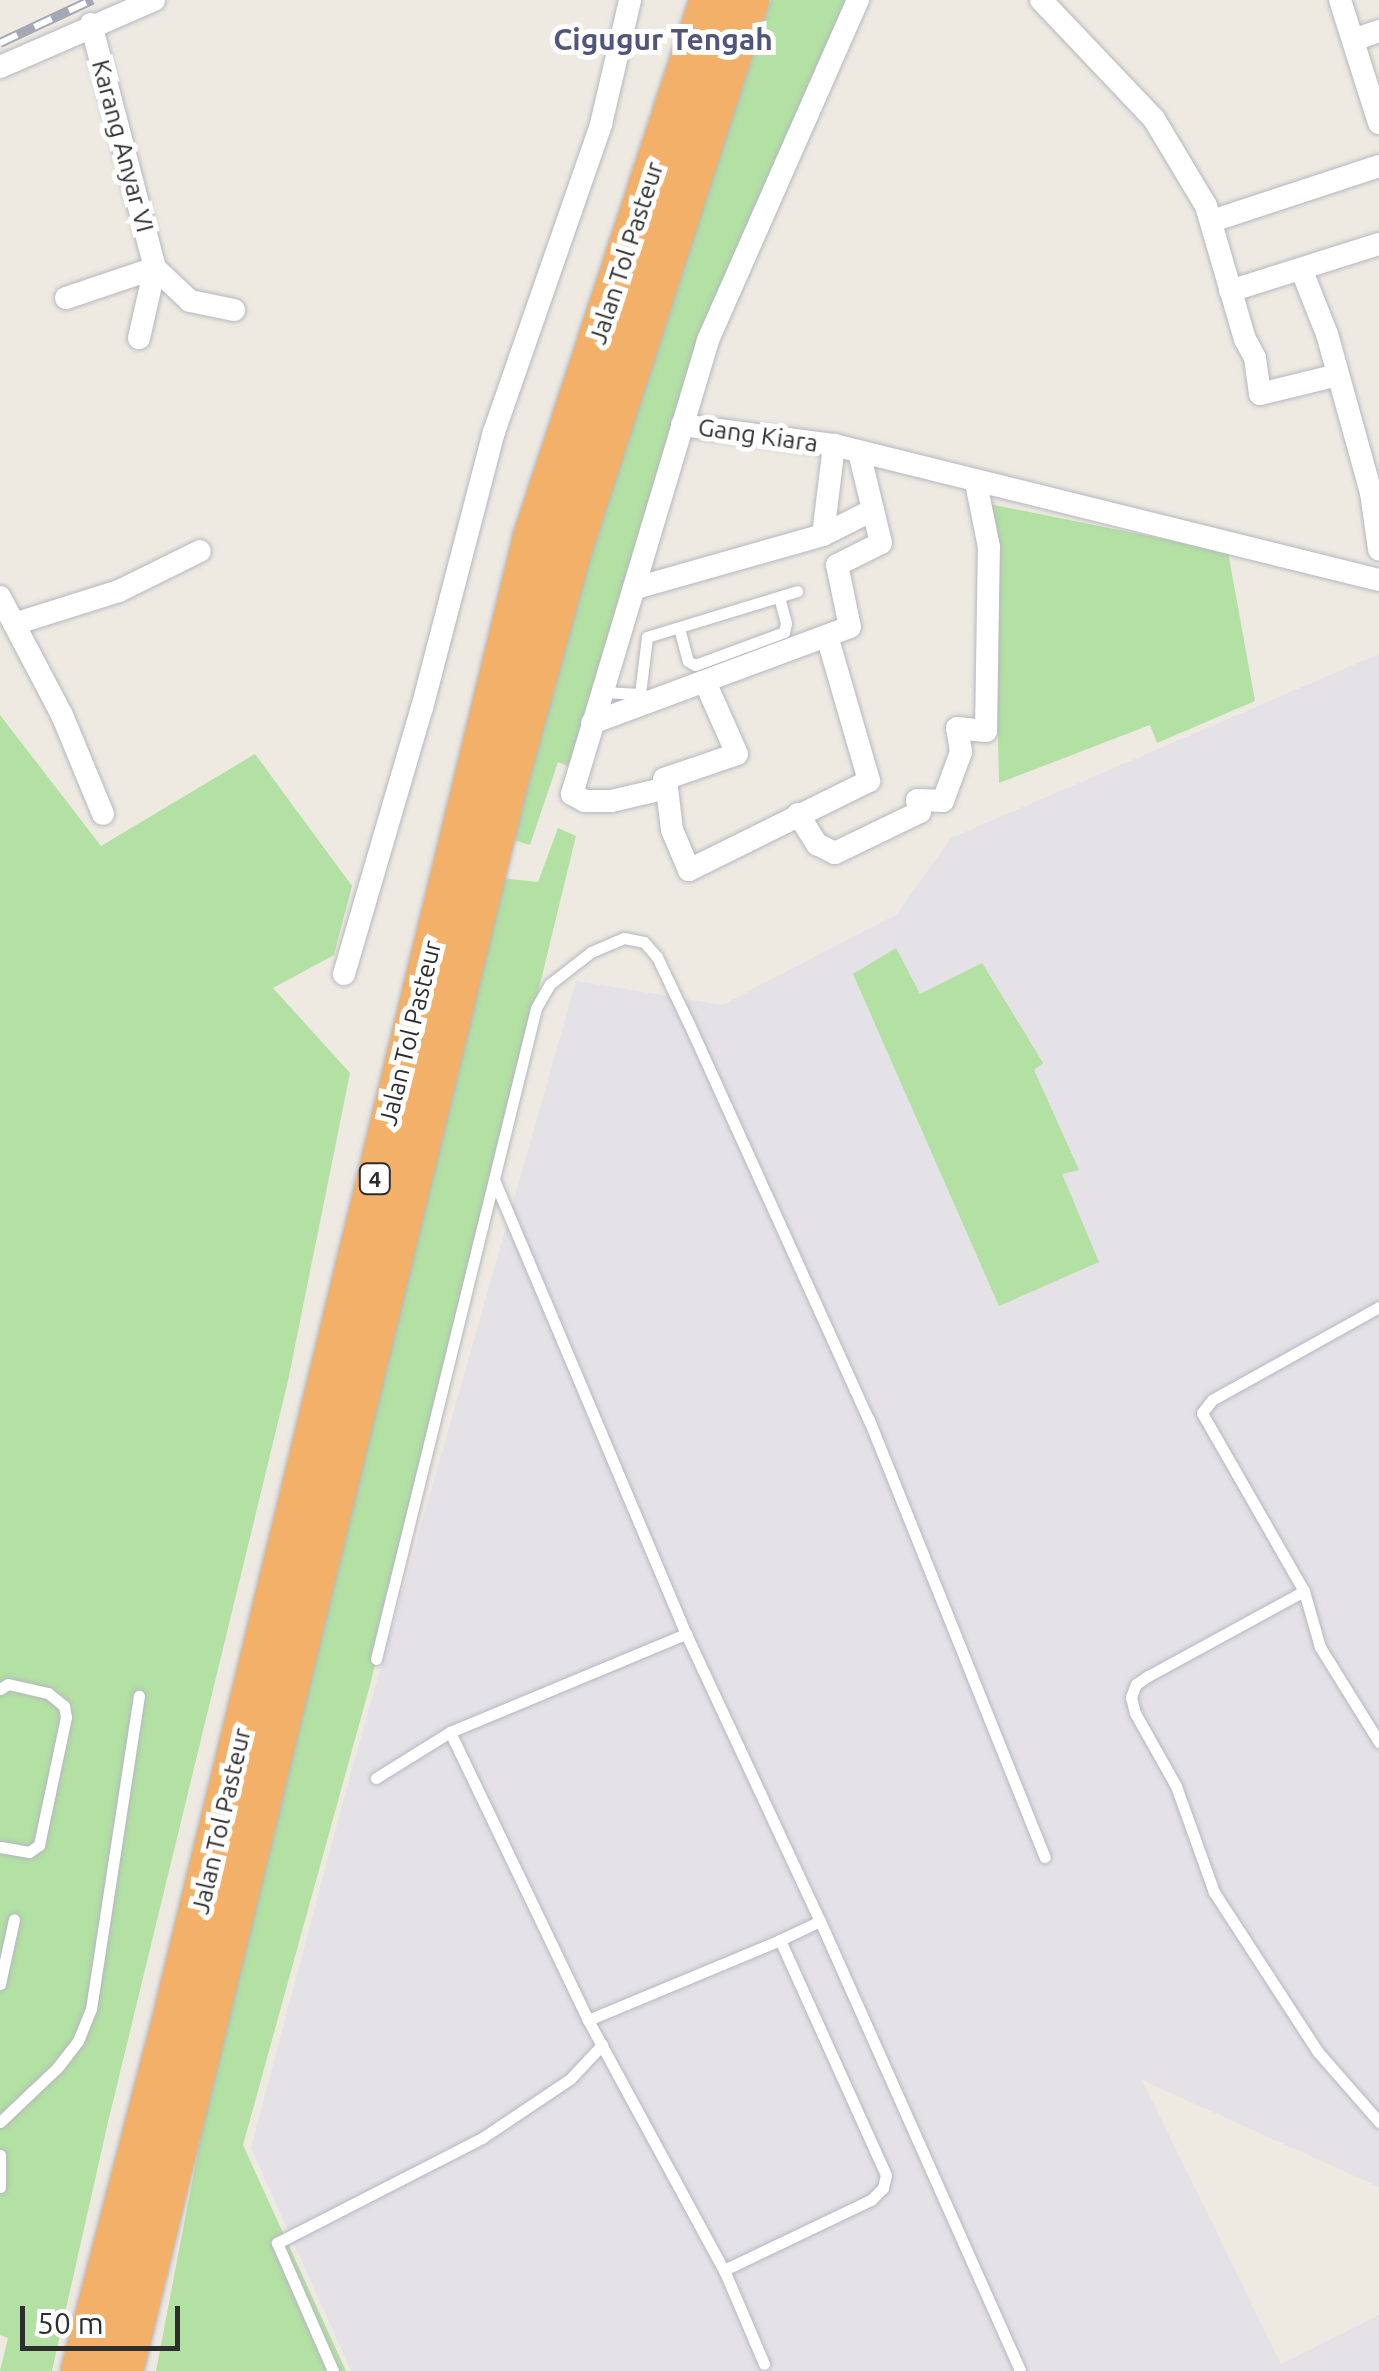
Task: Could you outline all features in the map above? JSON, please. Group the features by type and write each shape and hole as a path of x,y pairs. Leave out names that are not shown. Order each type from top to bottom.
{"highway":[{"name":"Jalan Tol Pasteur","path":"82,2371 182,1986 534,538 712,0"},
{"name":"Jalan Tol Pasteur","path":"122,2371 508,777 576,534 748,0"},
{"path":"142,2371 154,2244"}],"street":[{"path":"0,67 91,24 154,0"},
{"path":"344,974 422,708 494,432 601,124 630,0"},
{"path":"666,788 612,800 585,801 572,794 708,340 858,0"},
{"path":"1042,0 1154,119 1212,222 1230,290 1255,358 1260,394 1338,375"},
{"path":"1340,0 1379,123"},
{"name":"Karang Anyar VI","path":"91,24 154,268"},
{"path":"1353,40 1379,31"},
{"path":"1212,222 1379,166"},
{"path":"1230,290 1302,271 1379,244"},
{"path":"66,298 154,268"},
{"path":"154,268 190,301 234,310"},
{"path":"139,338 154,268"},
{"path":"1302,271 1338,375 1372,493 1379,546"},
{"name":"Gang Kiara","path":"682,424 834,446 1379,580"},
{"path":"824,535 834,446"},
{"path":"592,723 706,684 852,624 837,567 881,543 859,452"},
{"path":"798,814 817,844 835,853 920,812 917,800 942,801 961,752 957,728 986,730 992,593 990,546 976,482"},
{"path":"636,588 824,535 873,510"},
{"path":"14,624 119,591 200,551"},
{"path":"0,597 62,716 103,814"},
{"path":"706,684 738,754 664,779 672,830 689,870 869,781 827,636"}],"lane":[{"path":"603,692 640,694 644,639 796,591"},
{"path":"679,628 688,661 695,665 784,632 786,623 779,597"},
{"path":"376,1659 536,1008 550,984 601,947 624,938 644,942 656,957 690,1024 869,1420 1044,1858"},
{"path":"494,1181 686,1634 820,1921 1020,2371"},
{"path":"1379,1306 1212,1400 1202,1413 1304,1590 1320,1647 1379,1742"},
{"path":"1304,1590 1148,1676 1136,1684 1132,1697 1135,1713 1176,1786 1200,1862 1221,1905 1318,2052 1379,2122"},
{"path":"376,1778 450,1732 686,1634"},
{"path":"0,1690 8,1684 48,1692 64,1706 66,1717 39,1845 30,1852 0,1847"},
{"path":"0,2122 58,2068 78,2041 90,2010 139,1696"},
{"path":"450,1732 588,2020 724,2270 764,2364"},
{"path":"0,1984 14,1919"},
{"path":"588,2020 820,1921"},
{"path":"724,2270 870,2200 882,2188 886,2175 780,1940"},
{"path":"333,2371 277,2243 482,2138 570,2080 602,2045"},
{"path":"0,2155 0,2187"}],"shaded area":[{"path":"1379,654 1379,2187 1142,2080 1281,2364 1379,2315 1379,2371 351,2371 251,2148 345,1794 576,981 722,1005 897,914 951,838"}],"green space":[{"path":"771,0 847,0 749,220 571,767 558,762 530,845 506,838 650,343"},
{"path":"985,503 1228,552 1255,701 1157,743 1150,725 999,783 994,545"},
{"path":"0,715 101,846 255,754 352,886 334,955 273,988 350,1073 288,1381 108,2122 52,2371 0,2371 8,2338 0,2335"},
{"path":"558,828 576,836 370,1685 243,2145 346,2371 156,2371 204,2119 501,878 538,882"},
{"path":"896,948 920,994 982,963 1043,1063 1034,1070 1079,1170 1062,1174 1099,1262 999,1306 853,974"}],"railway":[{"path":"0,43 92,0"}],"district":[{"name":"Cigugur Tengah","path":"663,39"}]}
